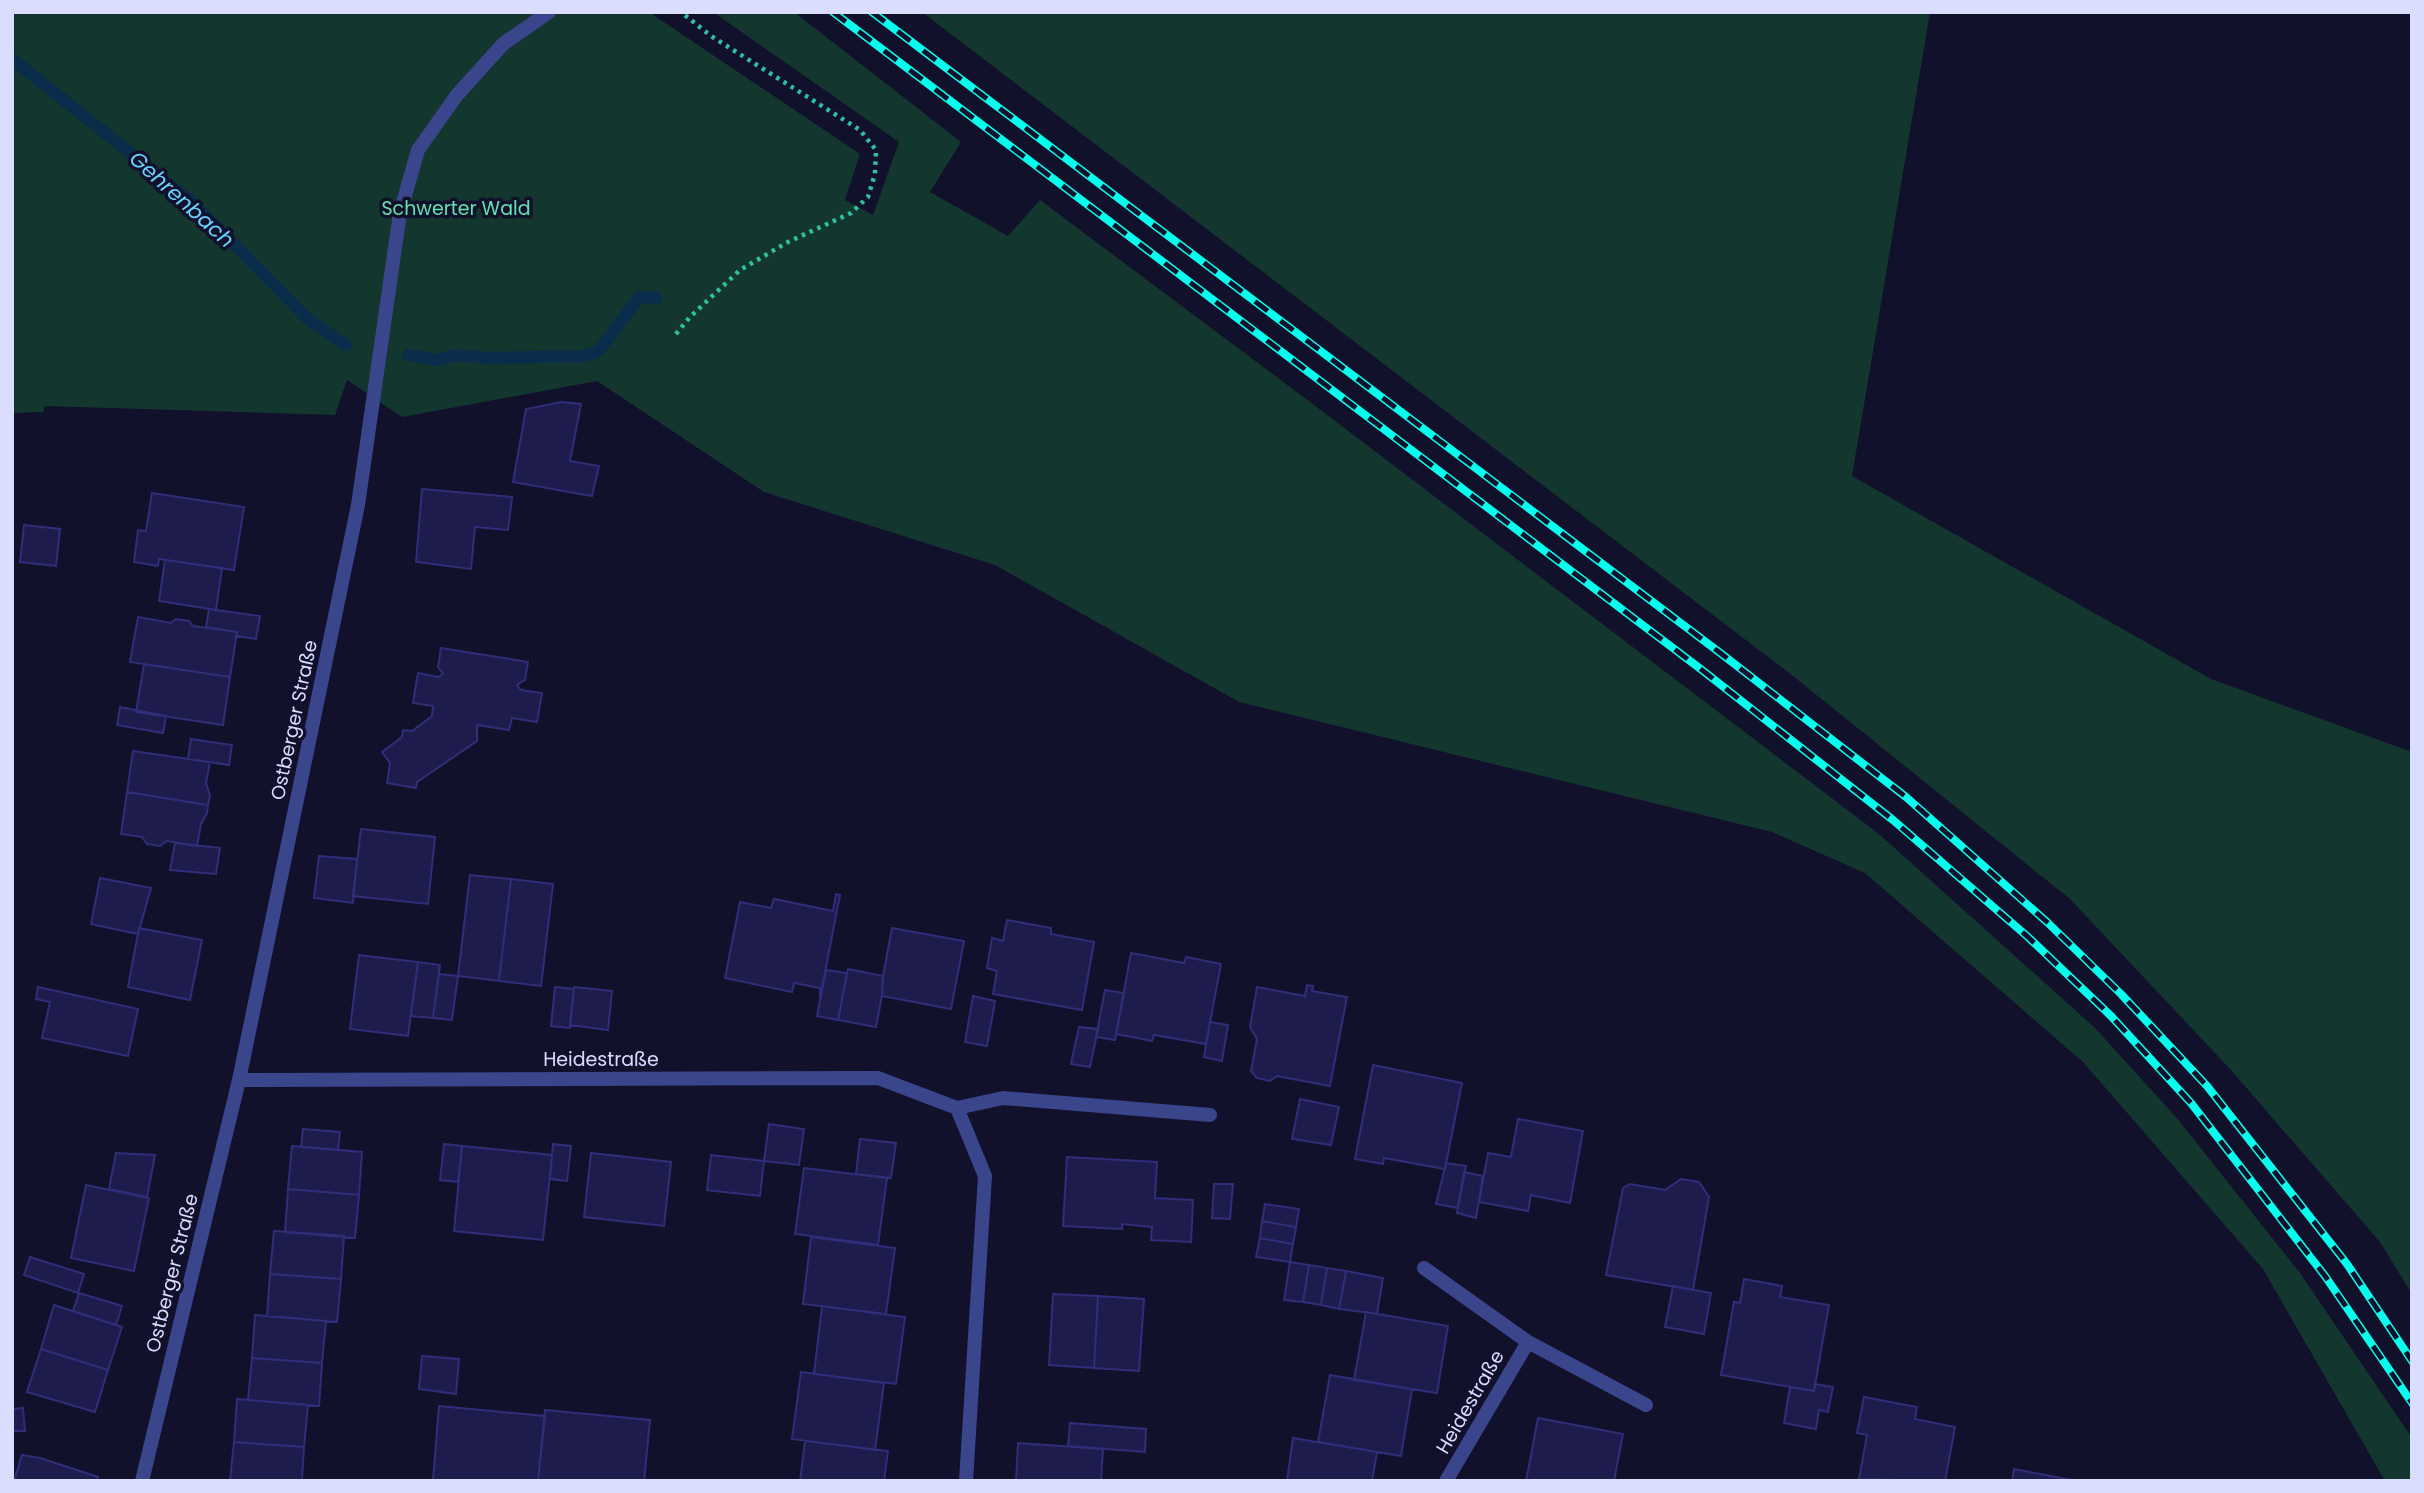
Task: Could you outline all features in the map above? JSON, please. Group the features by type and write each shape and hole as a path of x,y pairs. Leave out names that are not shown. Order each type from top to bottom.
{"street":[{"name":"Ostberger Straße","path":"142,1481 239,1080 358,505 400,213 418,150 457,95 503,44 548,12"},
{"name":"Heidestraße","path":"239,1080 878,1078 957,1108"},
{"path":"966,1481 985,1176 957,1108 1003,1098 1210,1115"},
{"name":"Heidestraße","path":"1424,1268 1528,1342 1646,1405"},
{"name":"Heidestraße","path":"1446,1481 1528,1342"}],"path":[{"path":"676,334 690,317 740,270 788,242 851,213 868,197 876,150 860,130 711,36 681,12"}],"green space":[{"name":"Schwerter Wald","path":"12,12 649,12 860,154 845,200 873,215 899,142 713,12 794,12 961,142 930,192 1008,236 1040,200 1879,834 2094,1027 2176,1117 2300,1273 2412,1438 2412,1481 2385,1481 2263,1269 2083,1062 1865,873 1772,832 1239,702 995,565 764,492 597,381 402,417 347,380 335,415 45,406 43,412 12,413"},
{"path":"922,12 1930,12 1852,476 2211,679 2412,752 2412,1294 2380,1242 2230,1069 2070,899 1793,676"}],"building":[{"path":"561,402 581,404 570,461 599,466 592,496 513,482 526,409"},
{"path":"422,489 512,497 508,530 475,527 471,569 416,562"},
{"path":"152,493 244,507 234,570 159,559 158,566 134,562 138,530 146,531"},
{"path":"24,525 60,529 56,566 20,562"},
{"path":"165,560 222,568 216,610 159,601"},
{"path":"209,609 260,616 256,639 236,636 237,632 206,627"},
{"path":"138,617 171,623 176,619 189,621 193,626 237,632 230,677 130,662"},
{"path":"441,648 528,662 525,680 517,685 521,690 542,693 537,722 512,718 509,730 477,725 477,741 417,782 416,788 387,783 390,763 382,752 402,737 403,730 412,731 432,716 433,706 413,703 418,673 438,677 443,674 438,667"},
{"path":"144,664 230,677 223,725 136,712"},
{"path":"120,707 166,716 163,733 117,725"},
{"path":"191,739 232,745 229,765 188,759"},
{"path":"133,751 210,762 206,783 210,796 208,805 127,792"},
{"path":"127,792 208,805 197,846 167,841 160,846 147,844 142,837 121,834"},
{"path":"361,829 435,837 428,904 353,896"},
{"path":"175,843 220,848 216,874 170,870"},
{"path":"319,856 357,859 353,903 314,898"},
{"path":"470,875 511,879 499,981 458,976"},
{"path":"100,878 151,888 138,934 91,924"},
{"path":"511,879 553,884 541,986 499,981"},
{"path":"836,894 840,895 820,998 820,988 794,983 792,992 725,978 740,902 771,908 774,899 833,911"},
{"path":"1007,920 1051,928 1051,934 1094,942 1082,1010 993,994 997,971 987,968 992,938 1003,941"},
{"path":"139,928 202,940 190,1000 128,987"},
{"path":"892,928 964,941 951,1009 882,996"},
{"path":"1131,953 1184,963 1186,957 1221,964 1206,1044 1154,1035 1152,1041 1116,1034"},
{"path":"359,955 418,962 408,1036 350,1029"},
{"path":"418,962 440,965 433,1018 411,1016"},
{"path":"848,969 883,976 876,1027 838,1020"},
{"path":"826,970 847,973 838,1020 817,1016"},
{"path":"439,974 458,976 452,1020 433,1018"},
{"path":"1307,985 1313,986 1312,991 1347,997 1330,1086 1277,1076 1270,1081 1257,1078 1251,1071 1257,1039 1250,1027 1257,987 1305,996"},
{"path":"38,987 138,1009 128,1056 42,1038 50,1002 36,999"},
{"path":"555,987 574,989 570,1028 551,1026"},
{"path":"574,987 612,991 608,1030 570,1025"},
{"path":"1105,990 1124,993 1115,1040 1096,1037"},
{"path":"973,996 995,1001 987,1046 965,1042"},
{"path":"1210,1022 1228,1025 1222,1061 1204,1057"},
{"path":"1079,1027 1098,1029 1090,1067 1071,1064"},
{"path":"1373,1065 1462,1083 1445,1169 1384,1158 1383,1164 1355,1159"},
{"path":"1300,1099 1339,1107 1331,1145 1292,1139"},
{"path":"1518,1119 1583,1131 1570,1203 1531,1195 1528,1211 1479,1202 1488,1153 1511,1157"},
{"path":"769,1124 804,1129 799,1165 764,1161"},
{"path":"303,1129 340,1132 338,1150 301,1147"},
{"path":"860,1139 896,1143 891,1178 856,1174"},
{"path":"444,1144 462,1146 458,1182 440,1180"},
{"path":"553,1144 571,1146 567,1181 550,1179"},
{"path":"292,1146 362,1152 359,1195 288,1189"},
{"path":"462,1146 552,1155 543,1240 454,1231"},
{"path":"116,1153 155,1155 147,1197 109,1189"},
{"path":"591,1153 671,1162 664,1226 584,1217"},
{"path":"711,1155 764,1161 760,1196 707,1190"},
{"path":"1067,1157 1157,1162 1155,1198 1193,1200 1191,1242 1151,1240 1152,1227 1122,1224 1122,1229 1063,1226"},
{"path":"1446,1163 1466,1166 1458,1208 1436,1204"},
{"path":"804,1168 887,1178 878,1245 795,1234"},
{"path":"1464,1172 1483,1176 1476,1218 1457,1213"},
{"path":"1681,1179 1699,1182 1709,1197 1693,1290 1606,1275 1623,1188 1630,1184 1665,1190"},
{"path":"1214,1184 1233,1184 1230,1219 1212,1218"},
{"path":"86,1185 149,1198 134,1271 71,1258"},
{"path":"288,1189 359,1195 355,1238 285,1232"},
{"path":"1265,1204 1299,1209 1296,1227 1262,1221"},
{"path":"1262,1221 1296,1227 1293,1244 1260,1238"},
{"path":"274,1231 344,1236 341,1279 270,1274"},
{"path":"811,1237 895,1248 886,1314 803,1304"},
{"path":"1260,1238 1293,1244 1290,1262 1256,1257"},
{"path":"30,1257 84,1274 78,1293 24,1275"},
{"path":"1290,1262 1309,1265 1303,1302 1284,1300"},
{"path":"1309,1265 1327,1268 1321,1305 1303,1302"},
{"path":"1327,1268 1346,1271 1339,1309 1321,1305"},
{"path":"1346,1271 1383,1278 1377,1314 1339,1309"},
{"path":"270,1274 341,1279 337,1322 267,1316"},
{"path":"1744,1279 1782,1286 1780,1297 1829,1305 1814,1391 1721,1375 1734,1302 1740,1303"},
{"path":"1673,1286 1711,1293 1704,1334 1665,1327"},
{"path":"79,1293 122,1306 116,1325 73,1311"},
{"path":"1053,1294 1098,1296 1094,1368 1049,1365"},
{"path":"1098,1296 1144,1299 1139,1371 1094,1368"},
{"path":"54,1305 122,1327 108,1370 41,1349"},
{"path":"822,1306 905,1317 896,1384 814,1374"},
{"path":"1366,1312 1448,1326 1437,1393 1354,1380"},
{"path":"255,1315 326,1321 322,1363 252,1358"},
{"path":"41,1349 108,1370 95,1412 27,1392"},
{"path":"422,1356 459,1359 456,1394 419,1389"},
{"path":"252,1358 322,1363 319,1406 248,1400"},
{"path":"801,1372 884,1383 875,1450 792,1439"},
{"path":"1330,1375 1412,1389 1401,1456 1318,1442"},
{"path":"1815,1384 1833,1387 1828,1412 1819,1410 1816,1429 1784,1423 1790,1387 1814,1391"},
{"path":"1864,1397 1917,1407 1915,1419 1955,1427 1945,1481 1859,1479 1867,1435 1857,1433"},
{"path":"237,1399 308,1405 304,1447 234,1442"},
{"path":"439,1406 545,1416 538,1481 433,1480"},
{"path":"23,1408 25,1431 12,1431 12,1409"},
{"path":"545,1410 650,1420 644,1481 538,1481"},
{"path":"1538,1418 1623,1434 1614,1481 1526,1481"},
{"path":"1070,1423 1146,1429 1145,1452 1068,1446"},
{"path":"1293,1438 1377,1452 1372,1481 1287,1481"},
{"path":"805,1441 888,1451 884,1481 800,1481"},
{"path":"234,1442 304,1447 302,1481 230,1481"},
{"path":"1018,1443 1103,1449 1101,1481 1016,1481"},
{"path":"22,1455 40,1458 98,1477 97,1481 14,1481"},
{"path":"2014,1469 2077,1481 2012,1481"}],"waterway":[{"name":"Gehrenbach","path":"12,59 192,202 310,321 346,345"},
{"path":"408,355 437,360 457,355 490,358 584,356 599,351 639,297 657,298"}],"railway":[{"path":"833,12 1702,670 1893,820 2028,937 2111,1016 2191,1103 2325,1276 2412,1403"},
{"path":"872,12 1719,652 1906,797 2047,922 2121,994 2207,1086 2347,1264 2412,1361"}]}
